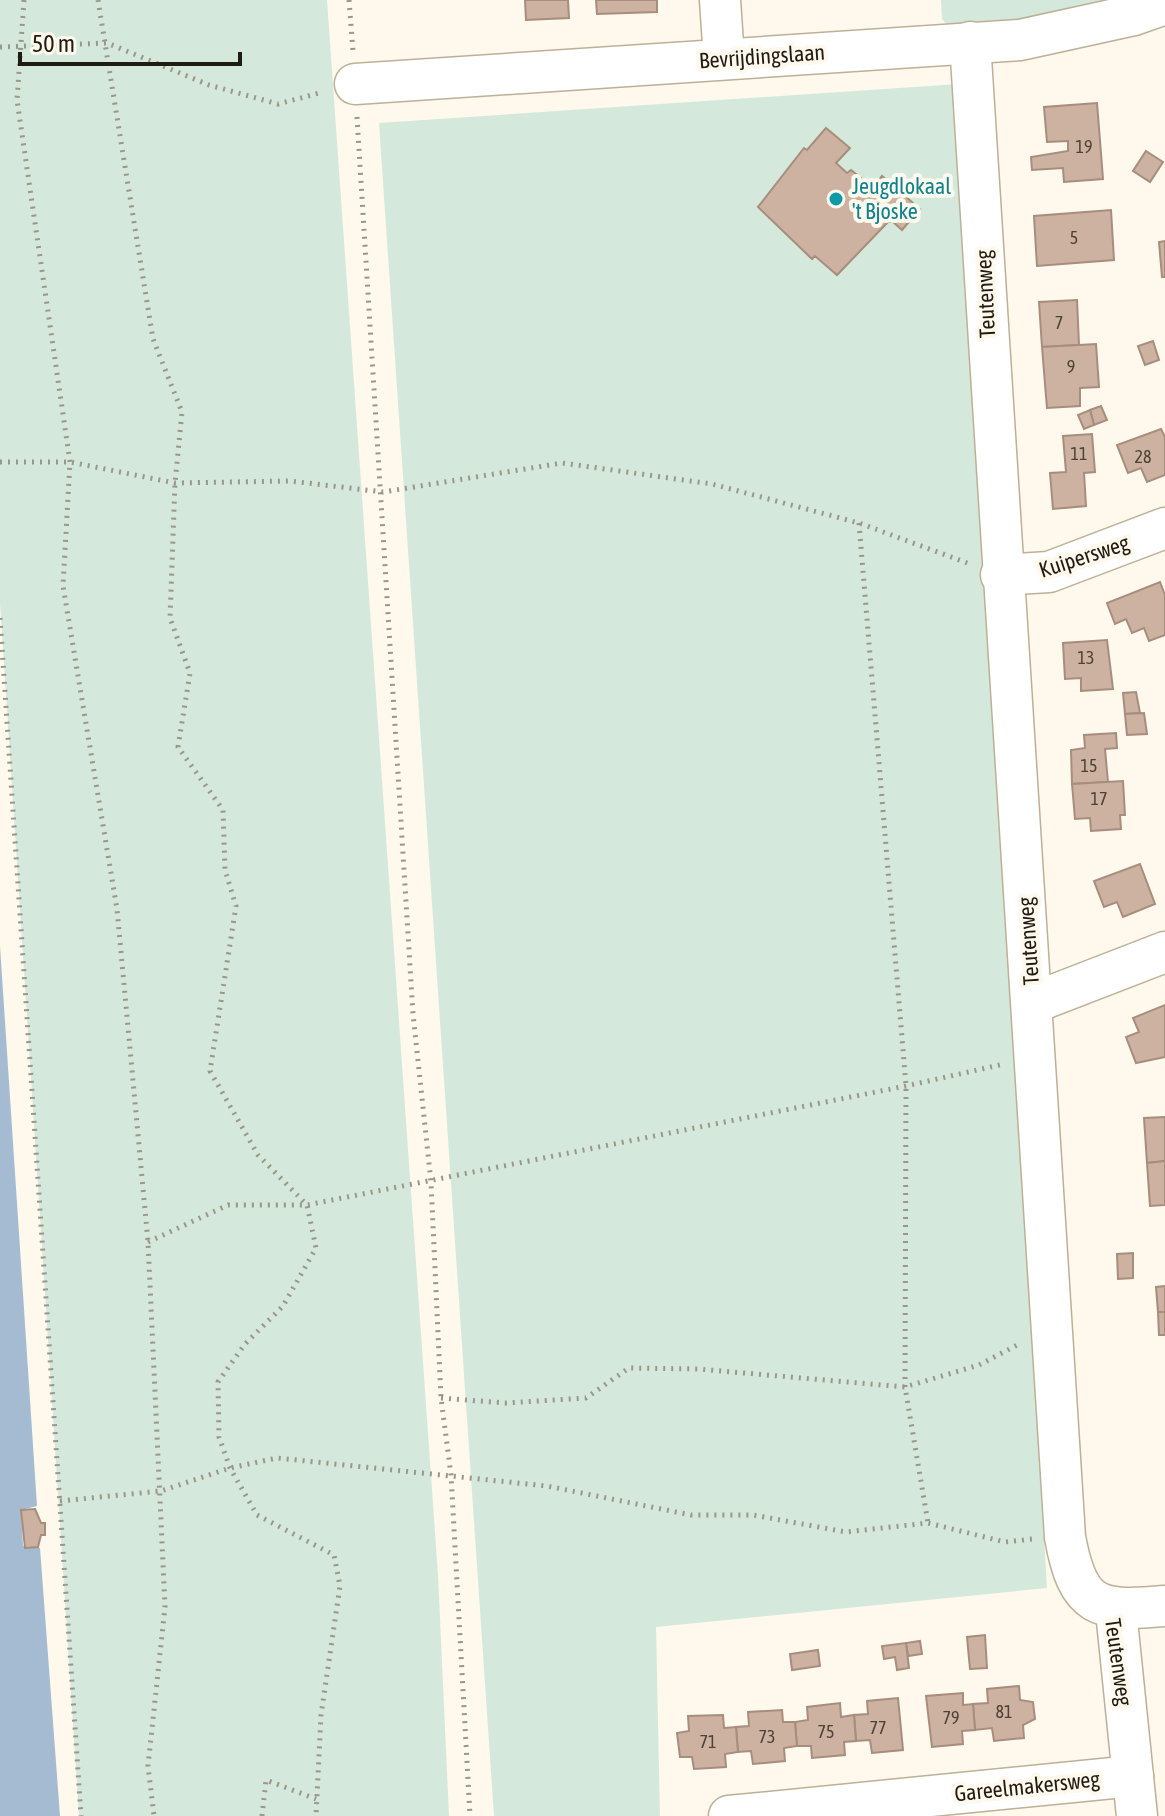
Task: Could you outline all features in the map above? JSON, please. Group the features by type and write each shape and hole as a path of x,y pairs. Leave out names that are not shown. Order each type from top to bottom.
{"street":[{"path":"720,0 724,59"},
{"name":"Bevrijdingslaan","path":"355,84 1020,40 1134,15 1165,4"},
{"name":"Teutenweg","path":"970,42 1001,575 1033,1003 1065,1537 1070,1564 1080,1587 1094,1602 1116,1611 1137,1816"},
{"name":"Kuipersweg","path":"1001,575 1049,572 1165,528"},
{"path":"1033,1003 1165,952"},
{"path":"1116,1611 1165,1606"},
{"name":"Gareelmakersweg","path":"729,1816 1133,1776"}],"path":[{"path":"24,0 17,100 70,462 63,586 117,909 148,1242 165,1607 148,1766 154,1816"},
{"path":"98,0 153,339 182,412 175,483 170,618 190,673 178,747 223,810 225,870 236,906 210,1071 258,1155 307,1205 316,1248 283,1306 245,1344 218,1382 219,1437 230,1468 257,1515 334,1555 340,1586 321,1715 316,1816"},
{"path":"349,0 383,492 413,1014 431,1182 441,1398 451,1475 470,1816"},
{"path":"0,47 107,43 209,85 278,104 355,84"},
{"path":"0,462 70,462 175,483 290,481 383,492 562,463 712,484 859,523 1001,575"},
{"path":"859,523 906,1086 905,1387 928,1523"},
{"path":"0,618 81,1816"},
{"path":"148,1242 228,1205 307,1205 906,1086 1036,1056"},
{"path":"441,1398 505,1403 586,1398 629,1368 698,1369 905,1387 979,1365 1053,1327"},
{"path":"60,1501 161,1491 230,1468 277,1458 547,1486 691,1515 753,1515 846,1532 928,1523 1005,1542 1065,1537"},
{"path":"262,1816 266,1780 316,1799"}],"green space":[{"path":"0,0 327,0 438,1575 449,1816 79,1816 0,603"},
{"path":"941,0 1132,0 954,32 942,19"},
{"path":"959,84 1047,1588 656,1627 660,1816 494,1816 379,123"}],"water":[{"path":"0,946 37,1506 21,1510 23,1546 40,1548 60,1816 0,1816"}],"building":[{"path":"525,0 568,0 569,18 526,20"},
{"path":"596,0 657,0 657,12 597,14"},
{"path":"1097,103 1103,179 1064,182 1063,168 1032,170 1031,157 1068,151 1068,141 1047,142 1044,107"},
{"name":"Jeugdlokaal 't Bjoske","path":"826,128 850,148 836,163 847,173 851,170 861,178 858,182 869,192 882,176 920,209 902,230 892,221 888,222 837,275 815,256 812,259 758,207 804,148 807,150"},
{"path":"1146,151 1163,162 1150,182 1133,171"},
{"path":"1111,210 1114,260 1037,266 1034,216"},
{"path":"1165,241 1165,277 1162,277 1159,242"},
{"path":"1077,300 1079,345 1042,347 1039,302"},
{"path":"1153,341 1159,360 1145,365 1138,346"},
{"path":"1096,344 1099,387 1080,388 1080,406 1047,408 1042,347"},
{"path":"1101,406 1107,420 1094,425 1090,410"},
{"path":"1090,410 1094,425 1084,429 1078,415"},
{"path":"1161,429 1165,437 1165,475 1147,482 1141,468 1128,473 1117,445"},
{"path":"1092,434 1095,472 1084,473 1086,506 1053,509 1050,473 1066,472 1063,436"},
{"path":"1160,582 1165,595 1165,635 1149,641 1144,628 1132,633 1126,619 1115,624 1107,603"},
{"path":"1107,640 1113,689 1081,691 1081,678 1065,679 1063,643"},
{"path":"1136,692 1140,713 1125,714 1123,693"},
{"path":"1144,713 1147,734 1127,735 1125,714"},
{"path":"1116,733 1117,748 1105,749 1108,782 1072,784 1071,750 1085,748 1084,735"},
{"path":"1123,781 1125,815 1120,815 1121,829 1091,831 1090,818 1075,819 1072,784"},
{"path":"1140,864 1155,904 1123,917 1117,902 1104,907 1094,881"},
{"path":"1165,1005 1165,1057 1136,1063 1126,1037 1139,1032 1133,1018"},
{"path":"1165,1117 1165,1161 1147,1163 1144,1118"},
{"path":"1165,1161 1165,1205 1150,1206 1147,1163"},
{"path":"1133,1253 1133,1278 1118,1279 1117,1254"},
{"path":"1165,1286 1165,1312 1158,1312 1156,1287"},
{"path":"1158,1312 1165,1312 1165,1335 1159,1335"},
{"path":"35,1509 41,1523 45,1523 45,1535 41,1535 38,1547 25,1548 21,1510"},
{"path":"985,1635 987,1668 970,1669 967,1637"},
{"path":"920,1641 922,1654 908,1656 906,1643"},
{"path":"906,1643 909,1668 897,1670 895,1657 884,1659 882,1646"},
{"path":"818,1650 820,1666 792,1670 790,1654"},
{"path":"1019,1686 1020,1700 1033,1702 1035,1719 1023,1725 1024,1738 994,1741 992,1728 975,1730 973,1704 988,1703 987,1689"},
{"path":"963,1693 963,1705 973,1704 975,1730 962,1731 963,1744 932,1747 926,1696"},
{"path":"898,1698 903,1750 872,1753 870,1740 856,1741 854,1715 868,1714 867,1701"},
{"path":"840,1703 841,1717 854,1715 856,1741 844,1742 845,1755 812,1758 811,1746 797,1746 795,1722 808,1720 807,1707"},
{"path":"782,1710 783,1722 795,1722 797,1746 784,1748 785,1761 753,1764 751,1751 738,1752 736,1727 749,1726 748,1712"},
{"path":"723,1715 724,1728 736,1727 738,1752 725,1754 726,1767 694,1769 692,1757 680,1757 677,1733 689,1731 688,1716"}],"place":[{"name":"Jeugdlokaal 't Bjoske","path":"836,199"}]}
